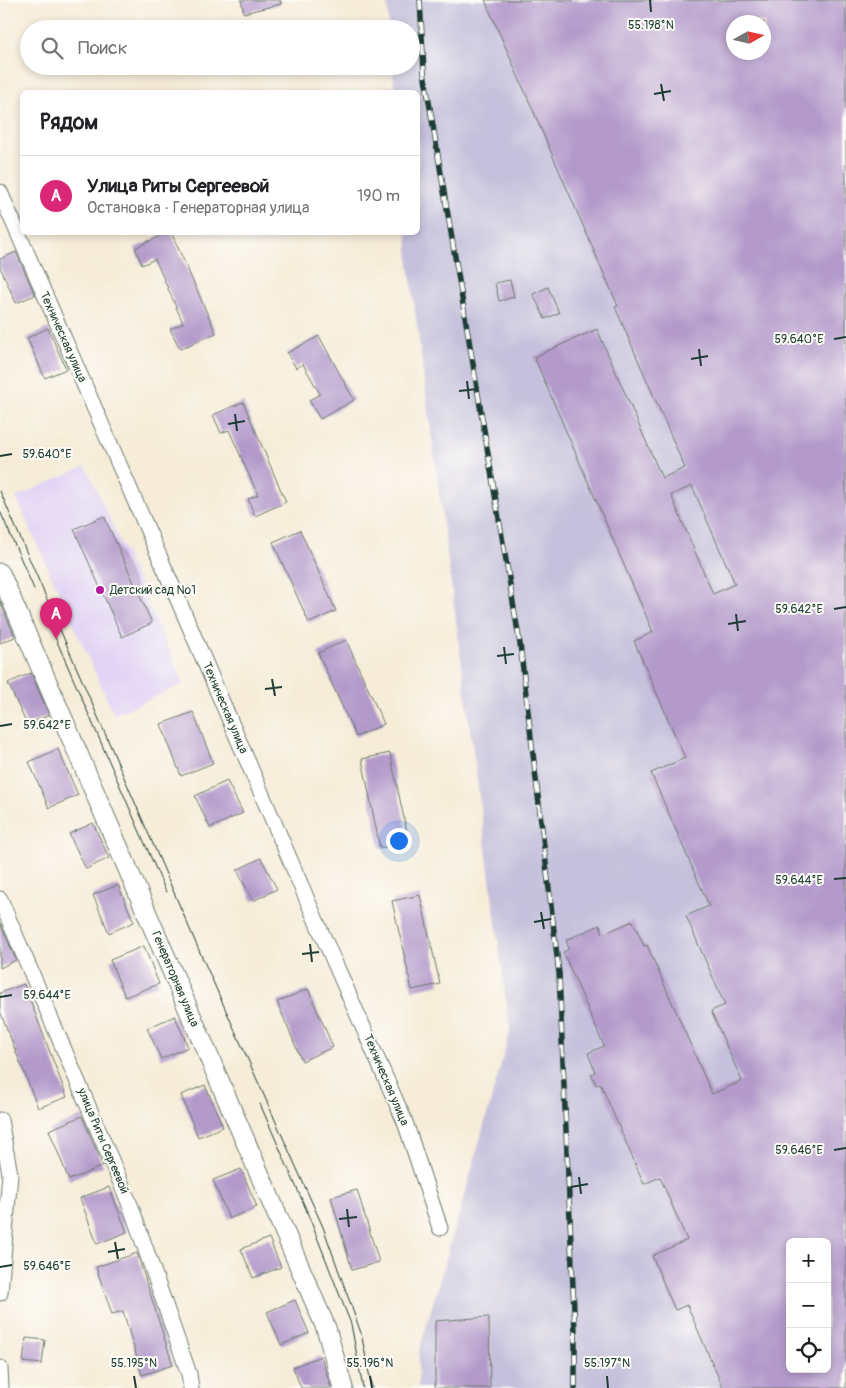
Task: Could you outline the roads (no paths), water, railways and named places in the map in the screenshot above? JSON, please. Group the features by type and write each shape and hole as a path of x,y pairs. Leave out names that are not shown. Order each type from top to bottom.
{"main road":[{"name":"Генераторная улица","path":"0,573 326,1328 343,1388"}],"street":[{"name":"Техническая улица","path":"0,192 405,1122 440,1228"},
{"name":"улица Риты Сергеевой","path":"0,899 131,1207 188,1374 191,1388"},
{"path":"0,1120 10,1174 0,1293"},
{"path":"0,1368 2,1388"}],"tram line":[{"path":"0,491 198,948 323,1227 361,1333 372,1388"},
{"path":"0,511 34,589"},
{"path":"42,607 166,892"},
{"path":"260,1104 306,1209 351,1324 363,1388"}],"railway":[{"path":"420,0 424,72 520,644 559,973 575,1332 575,1388"}],"place":[{"name":"Детский сад №1","path":"100,590"},
{"name":"Улица Риты Сергеевой","path":"56,639"}]}
